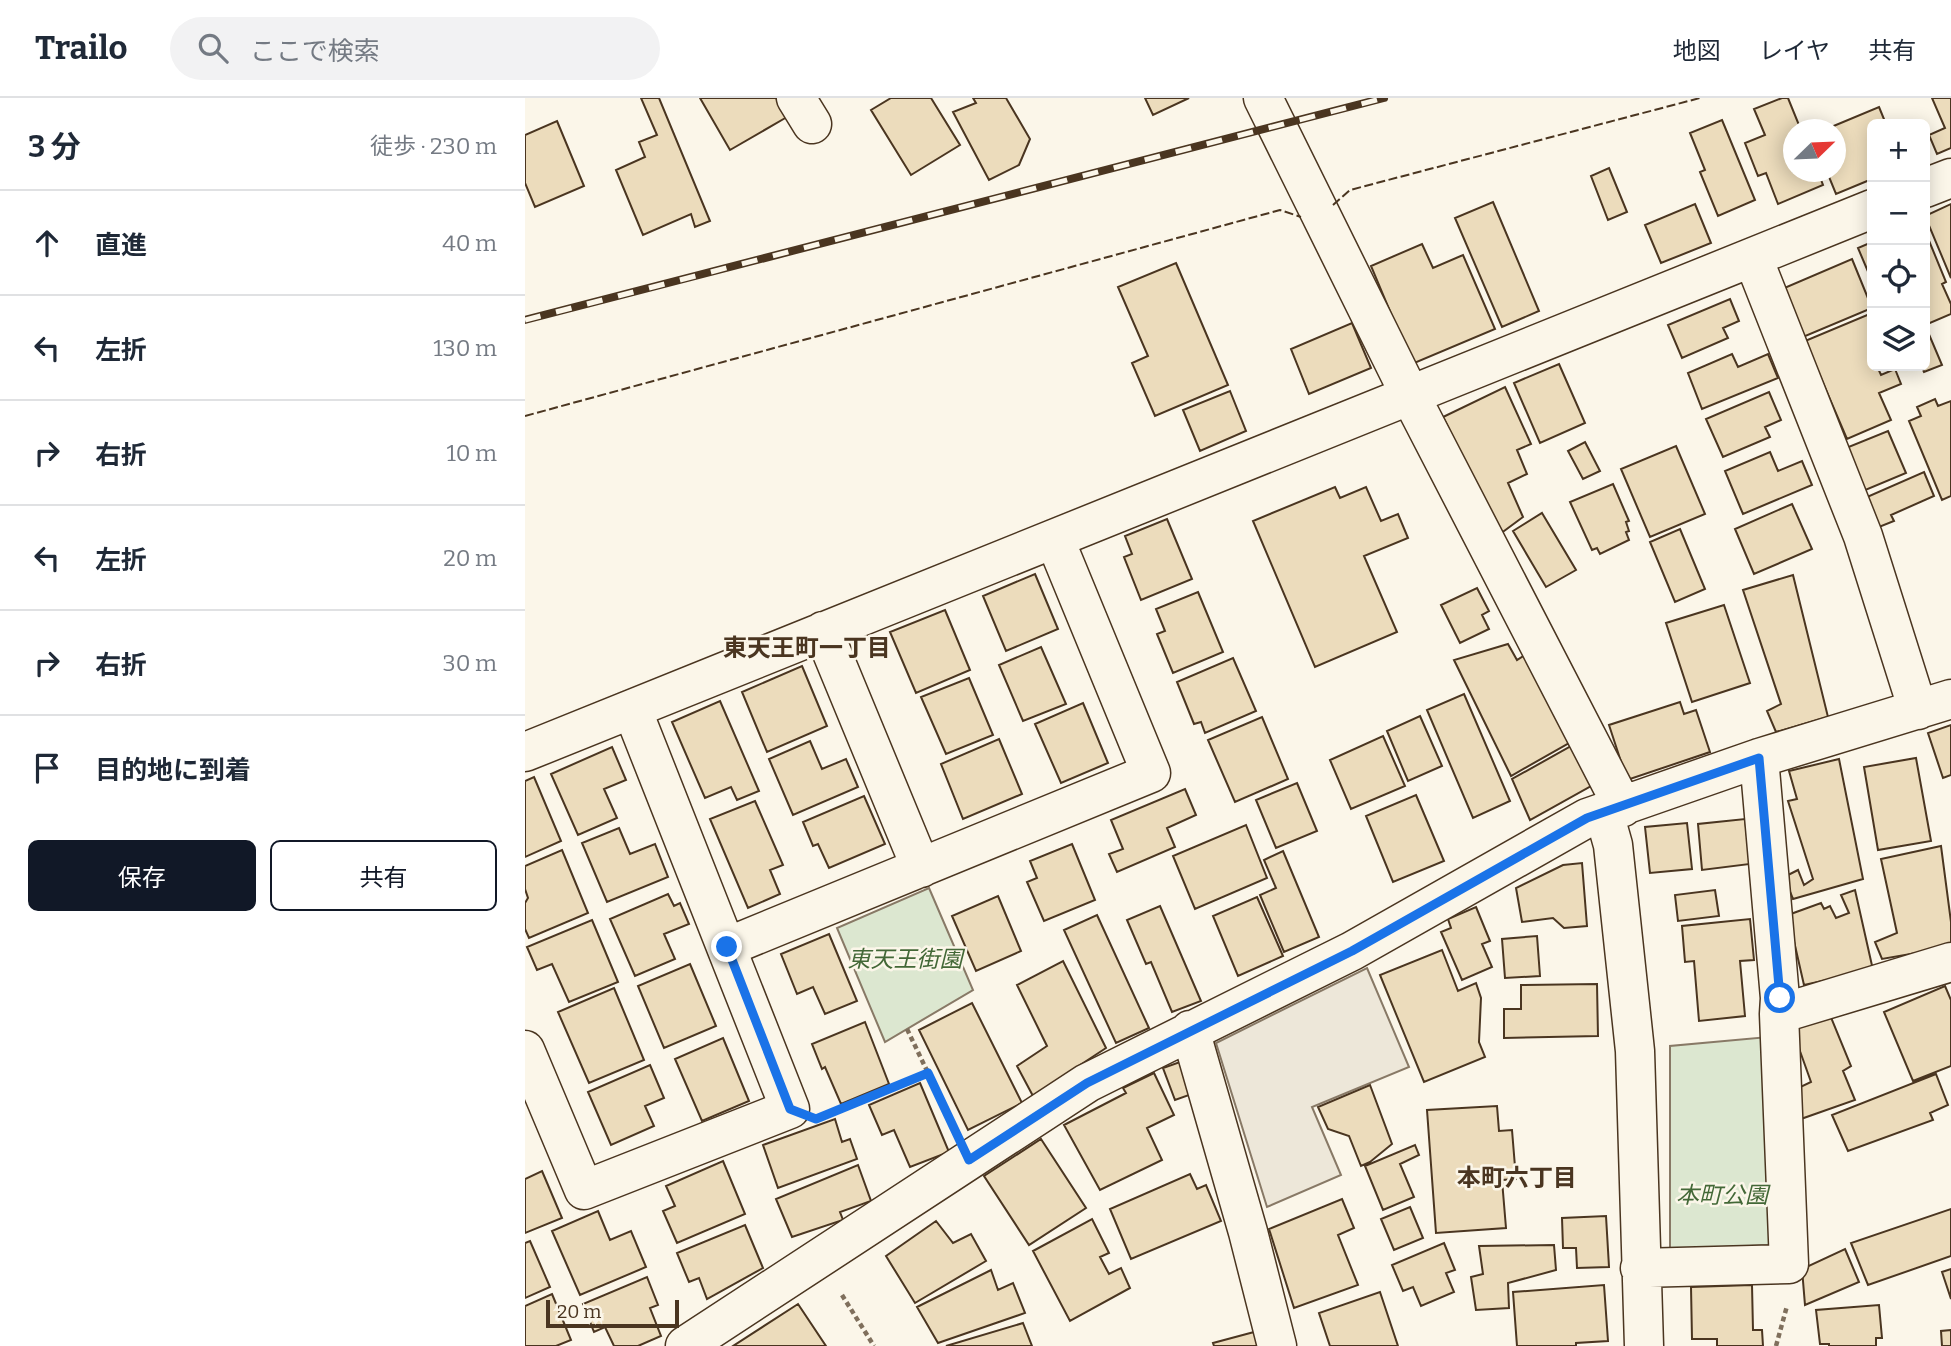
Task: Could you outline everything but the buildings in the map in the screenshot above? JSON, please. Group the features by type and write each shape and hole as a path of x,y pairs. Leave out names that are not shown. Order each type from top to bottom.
{"street":[{"path":"1263,98 1613,810 1613,845 1635,1051 1644,1346"},
{"path":"1930,186 1951,178"},
{"path":"525,752 1867,211"},
{"path":"685,1346 1087,1083 1352,951 1587,818 1759,758 1934,705 1863,536 1753,258"},
{"path":"727,947 1150,773 1055,540"},
{"path":"823,631 921,868"},
{"path":"525,1050 584,1190 790,1109 632,709"},
{"path":"1640,1268 1789,1264 1780,998 1759,758"},
{"path":"1779,1014 1951,962"},
{"path":"1190,1030 1248,1232 1276,1346"}],"path":[{"path":"907,1029 969,1160"},
{"path":"790,1109 816,1119 928,1073"},
{"path":"819,1258 874,1346"}],"green space":[{"name":"東天王街園","path":"929,888 973,990 885,1042 837,928"},
{"name":"本町公園","path":"1768,1037 1776,1245 1670,1249 1670,1046"}],"shaded area":[{"path":"1367,968 1409,1067 1312,1107 1341,1175 1267,1207 1216,1043"}],"railway":[{"path":"525,320 1384,98"}],"fence":[{"path":"1333,205 1350,190 1700,98"},
{"path":"525,416 1280,210 1301,217"}],"district":[{"name":"東天王町一丁目","path":"807,648"},
{"name":"本町六丁目","path":"1517,1178"}],"route":[{"path":"727,947 790,1109 816,1119 928,1073 969,1160 1087,1083 1352,951 1587,818 1759,758 1780,998"}]}
